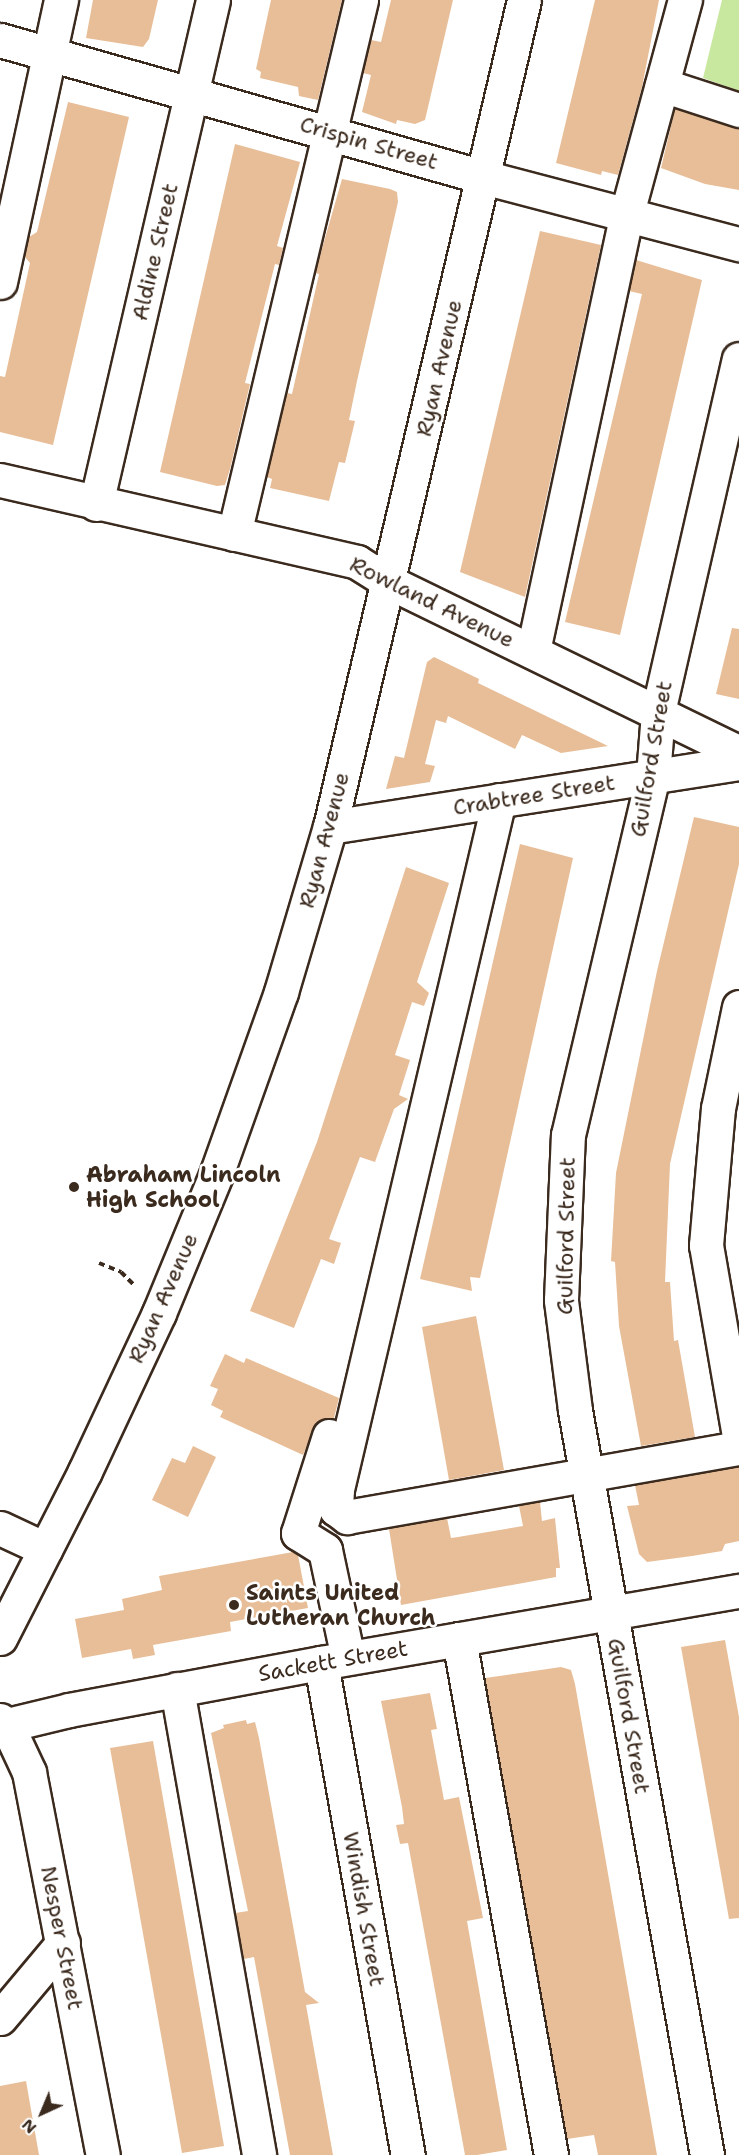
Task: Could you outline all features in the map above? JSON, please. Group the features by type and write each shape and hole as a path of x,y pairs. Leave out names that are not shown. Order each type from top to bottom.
{"street":[{"path":"0,282 61,0"},
{"name":"Aldine Street","path":"96,504 213,0"},
{"path":"234,534 361,0"},
{"name":"Ryan Avenue","path":"0,1638 159,1312 217,1172 281,992 330,827 524,0"},
{"path":"533,651 627,213 685,0"},
{"name":"Crispin Street","path":"0,40 483,177 739,244"},
{"path":"662,85 739,110"},
{"name":"Guilford Street","path":"707,2155 587,1477 561,1300 568,1135 652,776 658,712 739,359"},
{"name":"Rowland Avenue","path":"0,480 96,504 357,562 389,582 739,753"},
{"name":"Crabtree Street","path":"330,827 739,763"},
{"path":"498,800 337,1489 336,1509 347,1517 587,1477 739,1448"},
{"path":"739,1007 718,1108 706,1245 739,1436"},
{"name":"Windish Street","path":"330,1433 298,1533 325,1550 334,1661 408,2155"},
{"path":"0,1528 45,1549"},
{"name":"Sackett Street","path":"4,1723 177,1689 739,1591"},
{"path":"459,1640 551,2155"},
{"path":"177,1689 259,2155"},
{"name":"Nesper Street","path":"4,1723 29,1772 103,2155"},
{"path":"0,2018 63,1943"}],"path":[{"path":"99,1263 121,1272 133,1284"}],"green space":[{"path":"722,0 739,0 739,91 703,78"}],"building":[{"path":"93,0 158,0 149,39 143,47 86,38"},
{"path":"271,0 342,0 318,100 299,96 298,87 260,78 261,72 256,69"},
{"path":"391,0 453,0 425,120 415,124 397,120 396,124 362,112 371,75 363,73 371,40 381,42"},
{"path":"595,0 659,0 642,87 618,175 602,171 601,175 556,163"},
{"path":"68,102 129,117 53,445 0,432 0,376 5,377 30,263 25,257 29,237 37,232"},
{"path":"675,109 739,128 739,190 705,184 661,168"},
{"path":"235,144 300,162 277,246 283,248 279,265 275,264 245,383 250,384 230,469 225,485 217,486 160,472"},
{"path":"342,179 390,189 397,192 398,202 349,420 355,421 345,463 339,462 329,501 270,488 272,479 267,477 287,393 292,394 319,274 315,273"},
{"path":"540,231 601,245 525,597 460,572"},
{"path":"636,260 702,280 620,635 565,622 642,294 629,291"},
{"path":"732,628 739,629 739,699 716,694"},
{"path":"434,657 479,679 478,683 608,746 561,753 522,735 515,749 448,716 446,723 436,720 425,764 435,766 430,782 386,789 395,756 404,758 427,662"},
{"path":"694,817 739,827 739,864 670,1164 665,1282 670,1282 674,1341 678,1340 695,1437 641,1446 619,1326 615,1262 611,1261 616,1173 657,971"},
{"path":"520,844 573,858 480,1278 470,1277 472,1291 420,1279"},
{"path":"406,867 449,883 417,982 429,993 424,1006 412,1002 395,1055 410,1060 399,1095 408,1099 394,1109 375,1162 360,1157 329,1239 341,1243 334,1264 321,1259 294,1328 250,1311 317,1142"},
{"path":"476,1316 504,1470 449,1480 422,1327"},
{"path":"225,1354 244,1363 246,1358 339,1398 334,1418 316,1423 303,1455 220,1417 223,1411 211,1405 218,1389 210,1386"},
{"path":"193,1446 216,1457 188,1517 152,1500 172,1458 185,1463"},
{"path":"739,1467 739,1541 725,1544 722,1551 647,1562 639,1554 627,1506 639,1505 635,1485"},
{"path":"540,1502 542,1521 555,1518 560,1568 556,1568 556,1577 401,1605 389,1529 447,1518 451,1538 523,1526 519,1506"},
{"name":"Saints United Lutheran Church","path":"293,1552 298,1555 308,1608 230,1622 231,1631 153,1645 155,1655 133,1659 131,1649 82,1658 75,1619 124,1610 122,1599 162,1590 159,1576"},
{"path":"725,1640 739,1717 739,1918 729,1919 681,1647"},
{"path":"561,1667 571,1670 575,1684 657,2155 598,2155 594,2135 567,2139 485,1678"},
{"path":"430,1693 437,1729 431,1730 444,1800 459,1797 483,1918 467,1921 507,2150 477,2155 465,2155 408,1843 400,1844 396,1825 404,1824 402,1807 381,1701"},
{"path":"246,1720 247,1724 255,1722 259,1738 305,1992 319,2003 306,2005 333,2155 290,2155 254,1957 244,1959 235,1913 248,1911 211,1733 224,1728 223,1725"},
{"path":"153,1741 224,2146 182,2153 110,1748"},
{"path":"26,2081 39,2155 0,2155 0,2086"}],"place":[{"name":"Abraham Lincoln High School","path":"74,1187"},
{"name":"Saints United Lutheran Church","path":"234,1605"}]}
